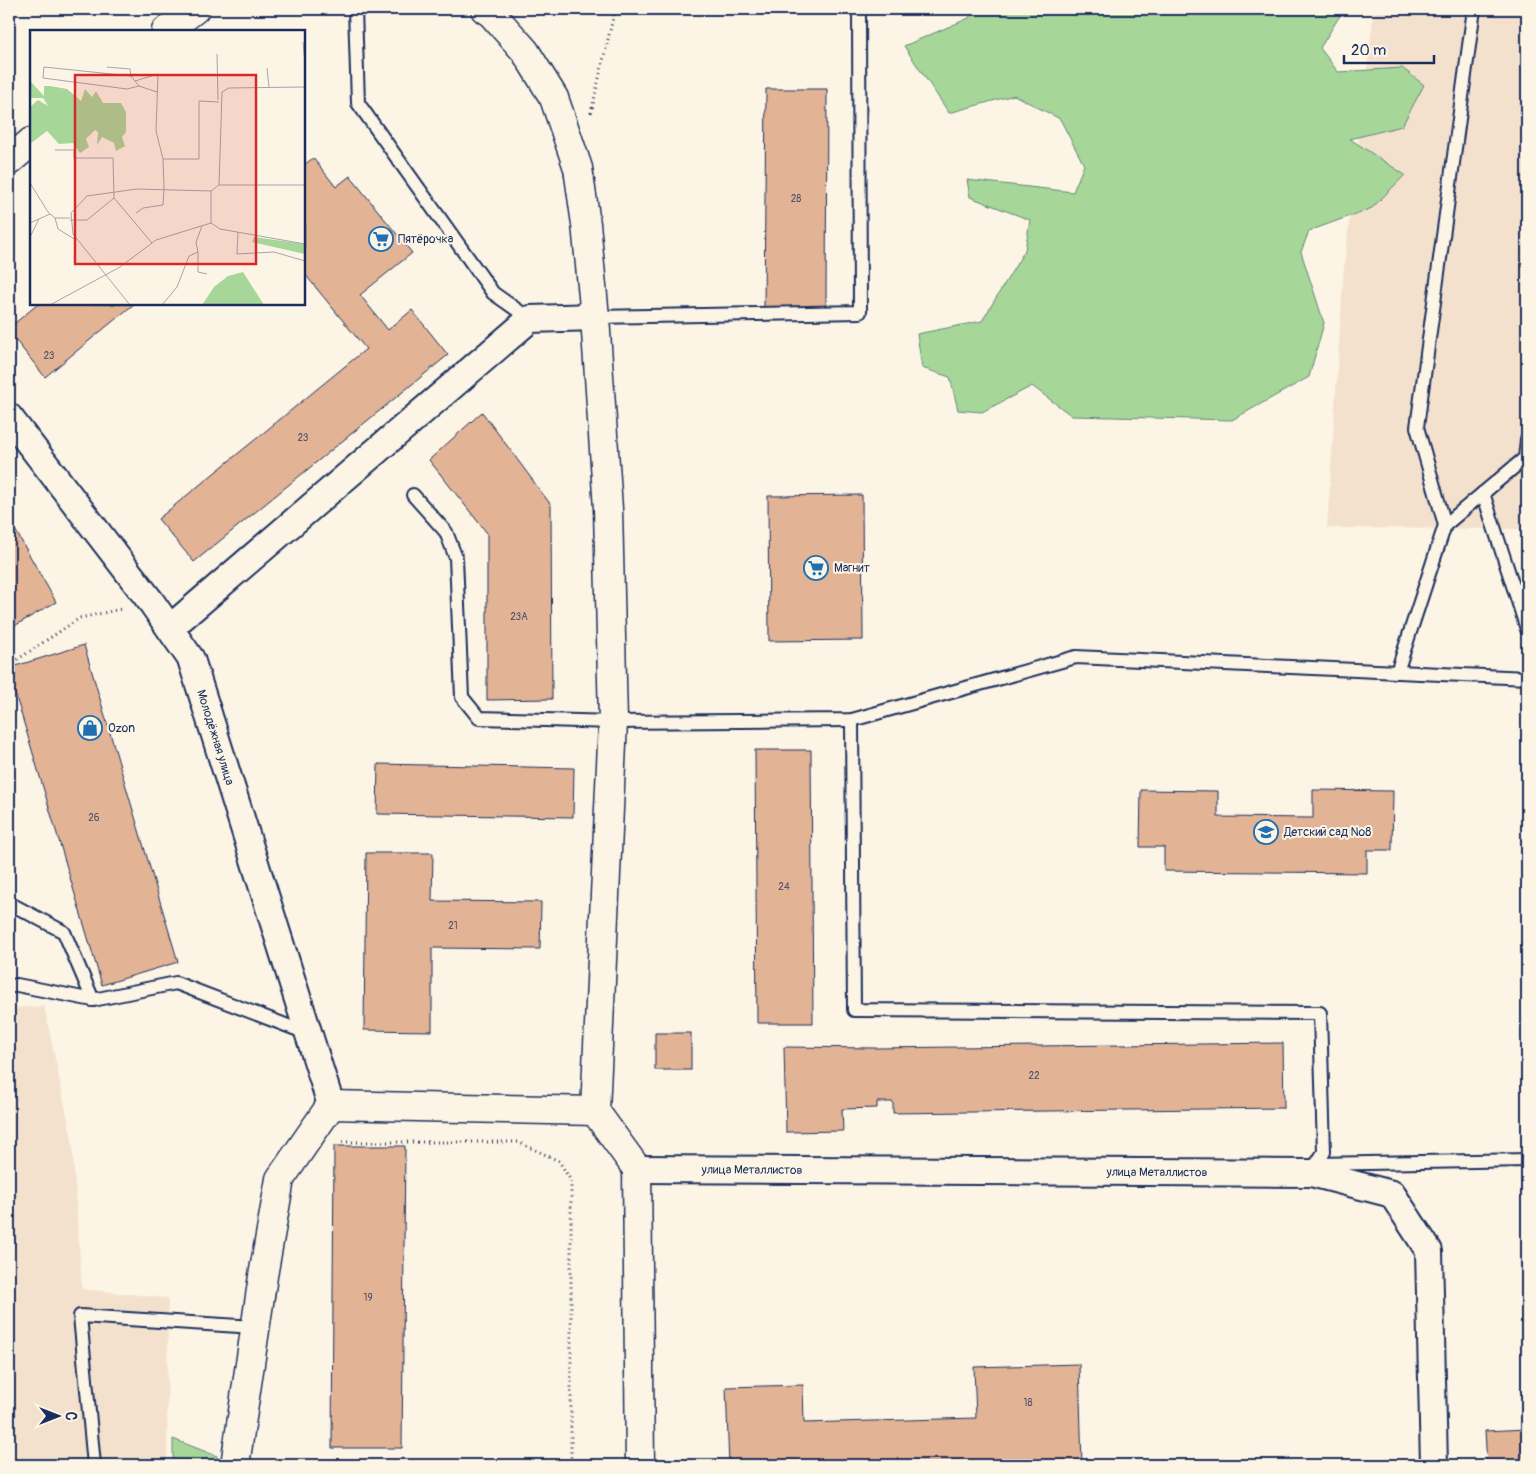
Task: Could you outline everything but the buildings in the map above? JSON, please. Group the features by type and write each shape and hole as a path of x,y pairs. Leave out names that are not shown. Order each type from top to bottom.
{"main road":[{"path":"167,30 194,9"},
{"path":"485,9 491,13 525,51 554,98 578,168 586,224 595,317 608,509 614,722 594,1111 637,1169 640,1465"},
{"path":"9,161 30,143"},
{"path":"235,1465 255,1327 280,1179 331,1105 594,1111"}],"street":[{"path":"170,628 530,319 595,317"},
{"name":"Молодёжная улица","path":"9,417 152,603 191,659 331,1105"},
{"name":"улица Металлистов","path":"637,1169 1313,1168 1392,1194 1429,1251 1434,1465"}],"lane":[{"path":"355,9 358,103 493,293 530,319"},
{"path":"595,317 860,312 859,9"},
{"path":"1445,525 1417,426 1474,9"},
{"path":"1397,672 1445,525 1526,458 1527,439"},
{"path":"1483,492 1527,629"},
{"path":"413,495 446,532 456,558 462,697 479,718 614,722 852,720 1076,658 1527,678"},
{"path":"852,720 854,1010 1320,1013 1324,1152 1313,1168"},
{"path":"9,903 64,932 92,1000"},
{"path":"9,987 17,985 92,1000 176,984 309,1034"},
{"path":"1313,1168 1527,1160"},
{"path":"94,1465 80,1316 255,1327"}],"path":[{"path":"591,113 615,9"},
{"path":"9,665 80,618 152,603"},
{"path":"341,1142 518,1142 559,1161 571,1181 571,1465"}],"shaded area":[{"path":"1374,9 1527,9 1527,529 1327,528 1344,266"},
{"path":"44,1006 72,1139 82,1289 168,1298 167,1465 9,1465 9,1008"}],"green space":[{"path":"973,9 1344,9 1320,48 1338,72 1402,68 1424,85 1402,126 1350,139 1405,175 1372,208 1309,231 1301,252 1324,323 1309,377 1232,420 1072,416 1032,386 982,412 958,410 950,377 922,368 917,334 982,321 1025,250 1030,220 970,197 967,180 1073,192 1084,165 1060,119 1014,95 949,113 904,46 969,18"},
{"path":"173,1439 217,1456 218,1465 173,1465"}],"place":[{"name":"Пятёрочка","path":"381,239"},
{"name":"Магнит","path":"816,568"},
{"name":"Ozon","path":"90,728"},
{"name":"Детский сад №8","path":"1266,832"}]}
